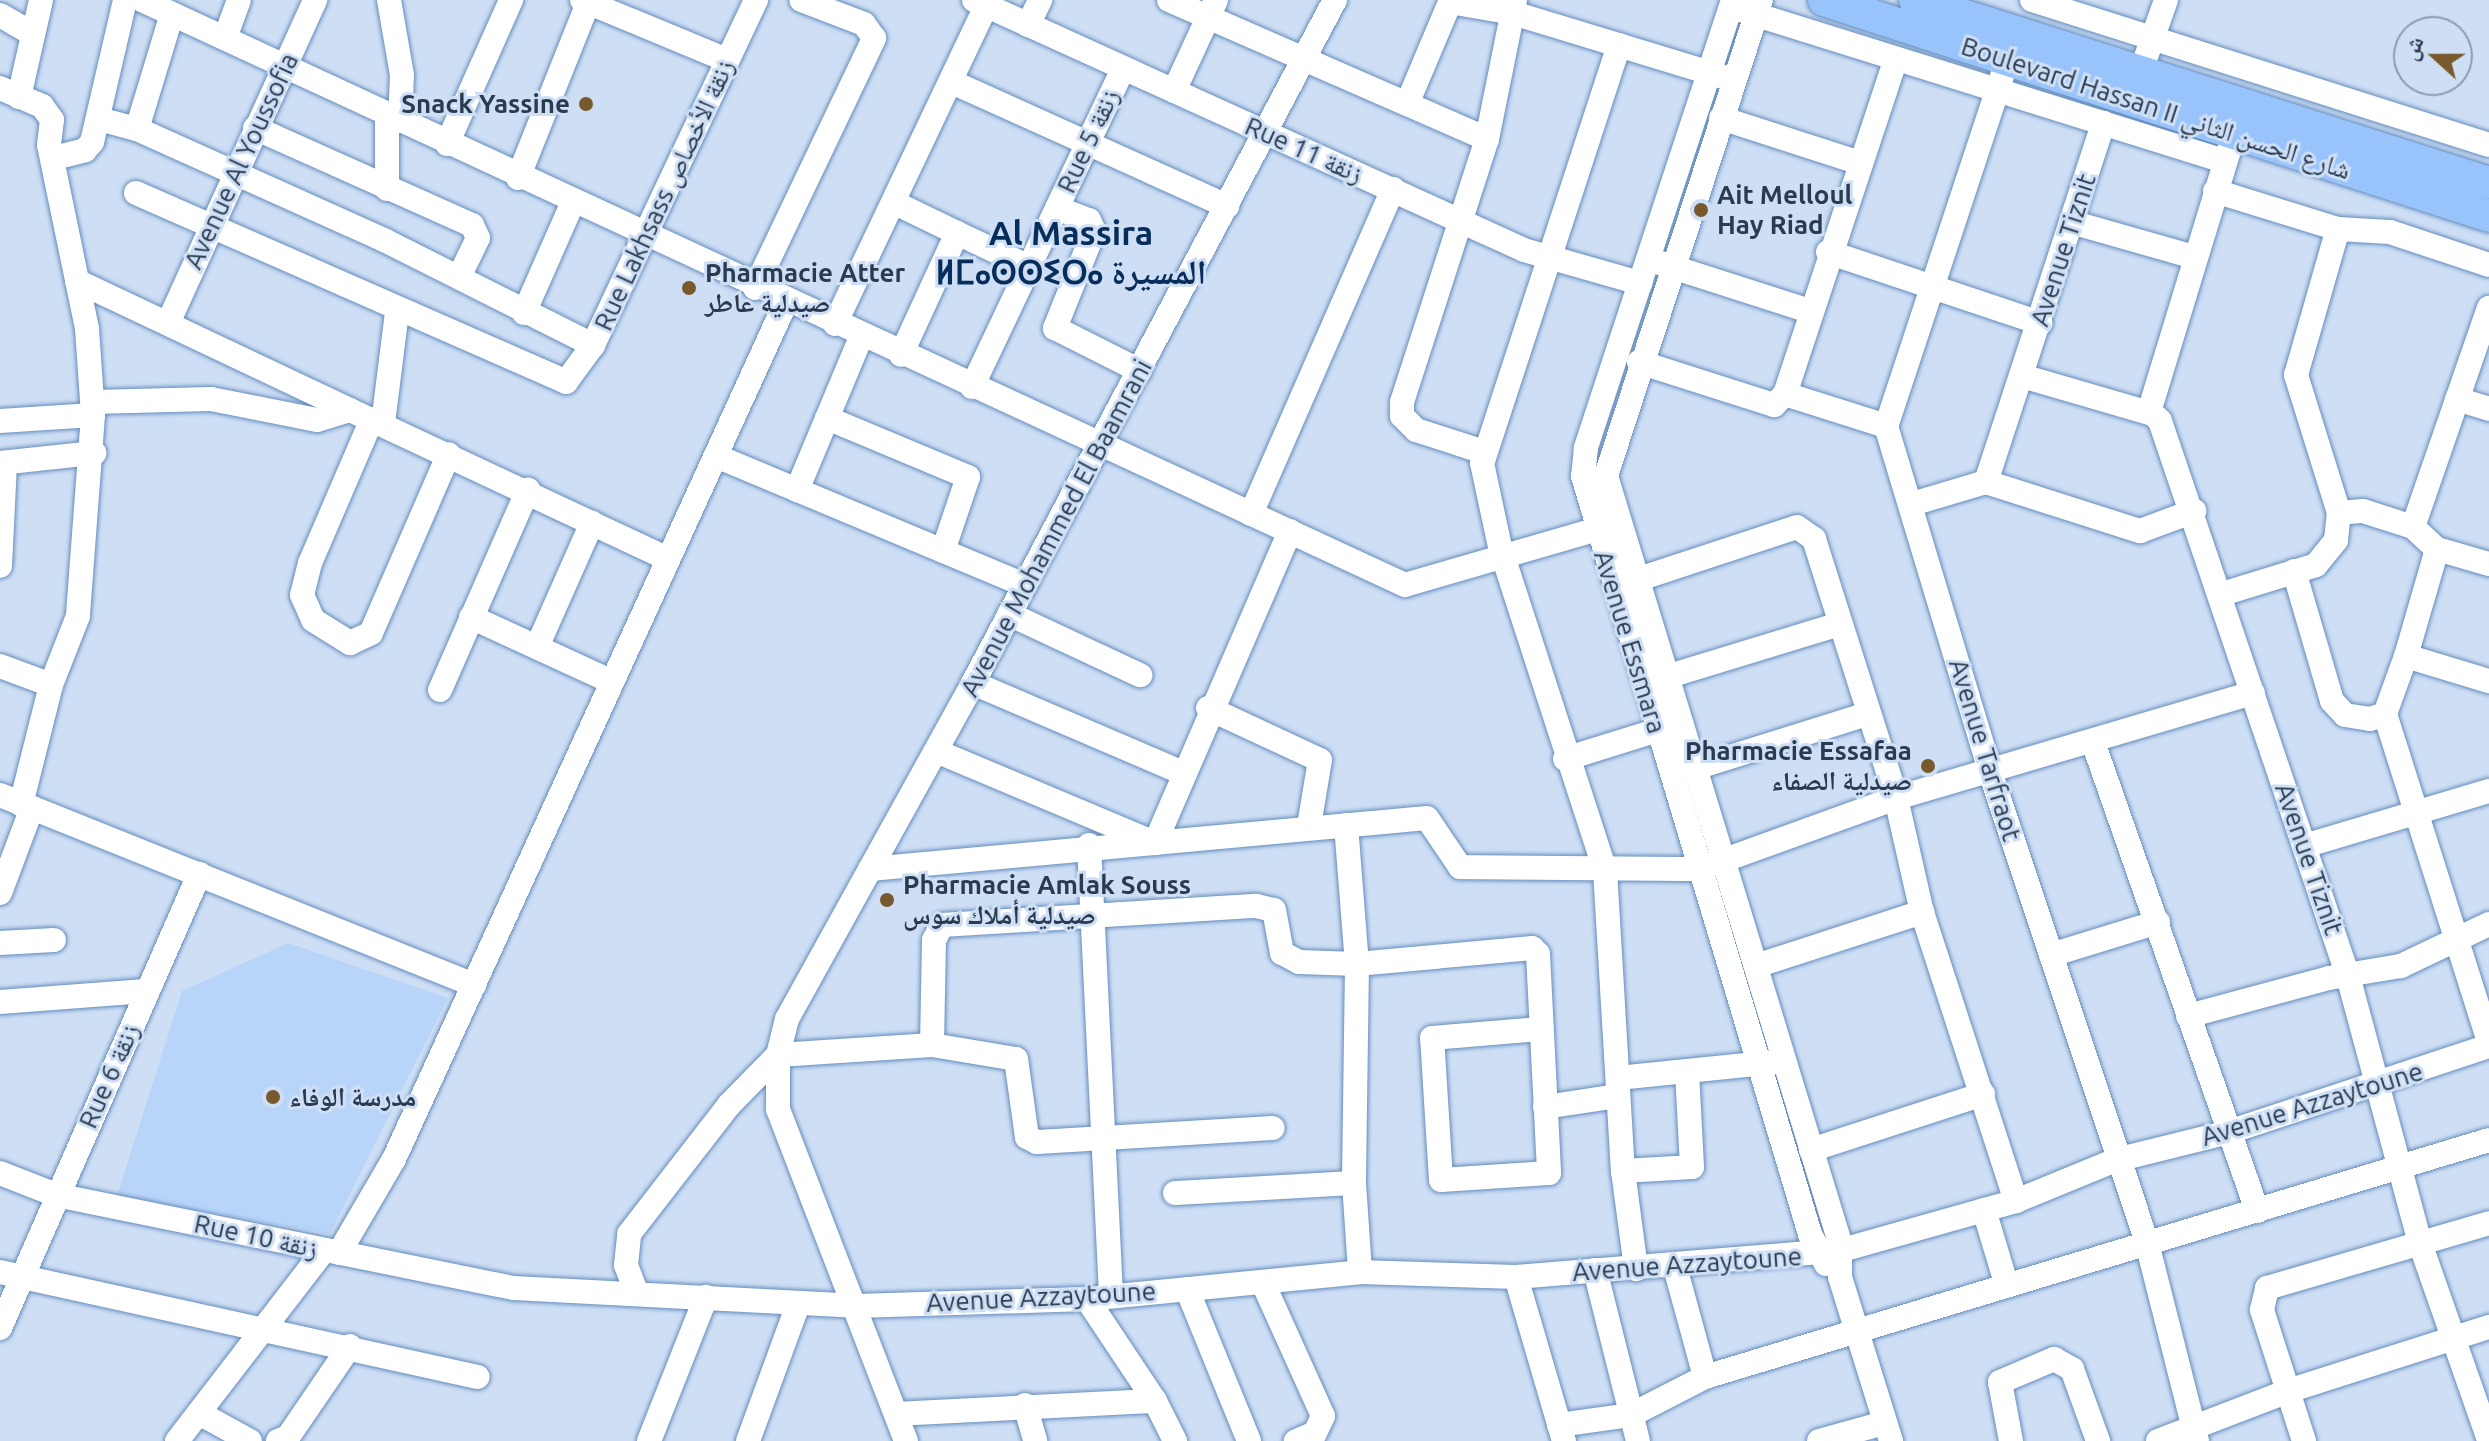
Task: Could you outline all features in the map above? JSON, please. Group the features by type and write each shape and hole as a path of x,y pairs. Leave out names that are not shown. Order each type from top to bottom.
{"main road":[{"name":"Boulevard Hassan II شارع الحسن الثاني","path":"1824,0 2007,61 2229,147 2489,216"},
{"name":"Boulevard Hassan II شارع الحسن الثاني","path":"1915,0 2489,183"}],"street":[{"path":"0,893 18,802 51,685 78,616 94,453 93,408 77,281 54,158 52,120 42,106 9,92 33,34 41,0"},
{"path":"54,158 85,150 99,119 125,0"},
{"path":"142,0 169,8 225,38 646,238 1405,585 1607,526"},
{"path":"225,38 239,0"},
{"name":"Avenue Al Youssofia","path":"168,323 233,172 315,0"},
{"path":"387,189 393,117 402,75 389,0"},
{"path":"447,144 511,0"},
{"name":"Rue Lakhsass زنقة الأخصاص","path":"397,312 563,381 578,374 646,238 756,0"},
{"path":"755,288 874,38 864,24 801,0"},
{"path":"1028,25 1040,0"},
{"path":"1169,0 1212,9 1304,58 1487,139"},
{"name":"Avenue Mohammed El Baamrani","path":"778,1055 787,1019 973,683 1335,0"},
{"path":"2032,0 2489,145"},
{"path":"2141,71 2166,0"},
{"path":"518,178 585,1 632,10 727,60"},
{"path":"1407,104 1451,1 1514,6 1619,45 1733,80"},
{"path":"835,324 952,82 980,3"},
{"name":"Rue 11 زنقة","path":"980,3 1460,221 1549,257 1640,283"},
{"path":"1732,3 1758,7 1895,61 2103,123 2229,147 2149,412 2022,376"},
{"name":"Avenue Essmara","path":"1732,3 1586,448 1585,490 1636,580 1811,1150 1830,1252"},
{"path":"1484,452 1416,430 1402,416 1487,139 1514,6"},
{"name":"Avenue Essmara","path":"1758,7 1606,466 1607,526 1658,730 1758,1064 1840,1277 1887,1432"},
{"path":"137,129 169,8"},
{"path":"1174,91 1212,9"},
{"path":"0,15 33,34"},
{"path":"1619,45 1484,452 1504,558 1565,759 1605,870 1623,1171 1636,1269"},
{"path":"1639,362 1774,405 1785,394 1828,252 1895,61"},
{"path":"1785,394 1886,426 2007,61"},
{"name":"Rue 5 زنقة","path":"972,387 1123,69"},
{"path":"952,82 1227,206"},
{"path":"1721,118 1860,163"},
{"path":"99,119 137,129 233,172 459,277 524,313 593,345"},
{"name":"Avenue Tiznit","path":"1986,482 2103,123"},
{"path":"255,128 472,225 478,238 459,277"},
{"path":"1251,514 1393,189"},
{"path":"2215,191 2338,229 2390,232 2489,265"},
{"path":"136,193 397,312 368,417 310,563 302,595 313,620 350,643 371,633 449,454"},
{"path":"524,313 573,202"},
{"path":"895,203 1029,267"},
{"path":"1057,208 1089,220 1094,231 1055,328 1140,371"},
{"path":"2071,222 2194,257"},
{"path":"2222,594 2326,559 2339,513 2296,375 2338,229"},
{"path":"901,355 957,233"},
{"path":"1828,252 2040,323"},
{"path":"1648,259 1810,311"},
{"path":"77,281 528,490 668,559"},
{"path":"177,1441 261,1327 332,1252 394,1159 786,302"},
{"path":"2413,527 2489,308"},
{"path":"797,490 861,337"},
{"path":"0,421 93,408 211,399 317,420 368,417"},
{"path":"2457,399 2489,409"},
{"name":"Avenue Tiznit","path":"2149,412 2160,421 2222,594 2348,976 2420,1243 2451,1338 2484,1411 2489,1440"},
{"path":"827,418 968,477 943,551"},
{"name":"Avenue Tarfraot","path":"1886,426 1990,771 2116,1160 2147,1243 2196,1436"},
{"path":"0,566 3,463 94,453"},
{"path":"716,456 1025,585"},
{"path":"1912,504 1986,482 2140,531 2194,511"},
{"path":"440,690 528,490"},
{"path":"2339,513 2363,511 2413,527 2437,549 2489,564"},
{"path":"537,647 592,523"},
{"path":"1636,580 1805,529 1814,539 1836,625 1896,798 1922,912 2016,1201"},
{"path":"1155,843 1208,708 1290,531"},
{"path":"2437,549 2406,656 2385,714 2459,934 2489,1044"},
{"path":"2294,571 2337,709 2356,719 2385,714"},
{"path":"1009,614 1140,675"},
{"path":"471,617 612,682"},
{"path":"1666,677 1836,625"},
{"path":"2406,656 2489,681"},
{"path":"0,666 51,685"},
{"path":"973,683 1183,773"},
{"path":"870,869 1089,845 1155,843 1309,826 1427,818 1460,867 1700,869 1896,798 2253,693"},
{"path":"1208,708 1320,760 1309,826"},
{"path":"1695,768 1867,714"},
{"path":"1565,759 1658,730"},
{"path":"2093,742 2257,1211"},
{"path":"936,751 1155,843"},
{"path":"2304,846 2489,791"},
{"path":"18,802 474,985"},
{"path":"1346,825 1357,964 1354,1183 1360,1272"},
{"path":"1089,845 1111,1295"},
{"name":"Rue 6 زنقة","path":"0,1328 11,1275 56,1195 199,874"},
{"path":"932,1045 934,940 942,925 1266,906 1277,914 1286,958 1357,964 1532,948 1538,954 1549,1173 1441,1180 1432,1038 1540,1029"},
{"path":"1756,966 1922,912"},
{"path":"2051,955 2158,922"},
{"path":"2188,1016 2401,966 2459,934 2489,924"},
{"path":"0,943 54,940"},
{"path":"0,1002 146,991"},
{"name":"Avenue Azzaytoune","path":"706,1297 855,1306 1087,1299 1360,1272 1516,1277 1675,1267 1830,1252 2016,1201 2116,1160 2229,1132 2378,1086 2489,1044"},
{"path":"637,1294 626,1265 629,1234 729,1105 778,1055 932,1045 1019,1061 1032,1140 1273,1128"},
{"path":"778,1055 778,1109 906,1441"},
{"path":"1545,1107 1687,1071 1784,1061"},
{"path":"1623,1171 1692,1167 1687,1071"},
{"path":"1811,1150 1983,1094"},
{"path":"1516,1277 1562,1433 1631,1415 1705,1377 1859,1334 2489,1140"},
{"name":"Rue 10 زنقة","path":"0,1173 56,1195 514,1288 706,1297"},
{"path":"1175,1193 1354,1183"},
{"path":"1984,1210 2007,1286"},
{"path":"2304,1441 2261,1301 2267,1288 2489,1223"},
{"path":"1675,1267 1705,1377"},
{"path":"1595,1270 1638,1441"},
{"path":"11,1275 350,1346 478,1377"},
{"path":"1263,1283 1323,1416 1315,1433 1296,1441"},
{"path":"1187,1289 1249,1441"},
{"path":"649,1441 706,1297"},
{"path":"1087,1299 1155,1401 1175,1441"},
{"path":"748,1441 798,1304"},
{"path":"2158,1441 2196,1436 2288,1391 2489,1327"},
{"path":"278,1441 288,1437 350,1346"},
{"path":"2011,1441 2000,1382 2054,1359 2072,1369 2098,1441"},
{"path":"897,1414 1025,1405 1155,1401"},
{"path":"1025,1405 1035,1441"},
{"path":"199,1413 250,1441"},
{"path":"1819,1441 1887,1432"}],"shaded area":[{"name":"مدرسة الوفاء","path":"288,943 448,998 330,1234 117,1196 182,991"}],"place":[{"name":"Snack Yassine","path":"586,104"},
{"name":"Ait Melloul Hay Riad","path":"1701,210"},
{"name":"Pharmacie Atter صيدلية عاطر","path":"689,288"},
{"name":"Pharmacie Essafaa صيدلية الصفاء","path":"1928,766"},
{"name":"Pharmacie Amlak Souss صيدلية أملاك سوس","path":"887,900"},
{"name":"مدرسة الوفاء","path":"273,1097"}],"district":[{"name":"Al Massira ⵍⵎⴰⵙⵙⵉⵔⴰ المسيرة","path":"1071,252"}]}
